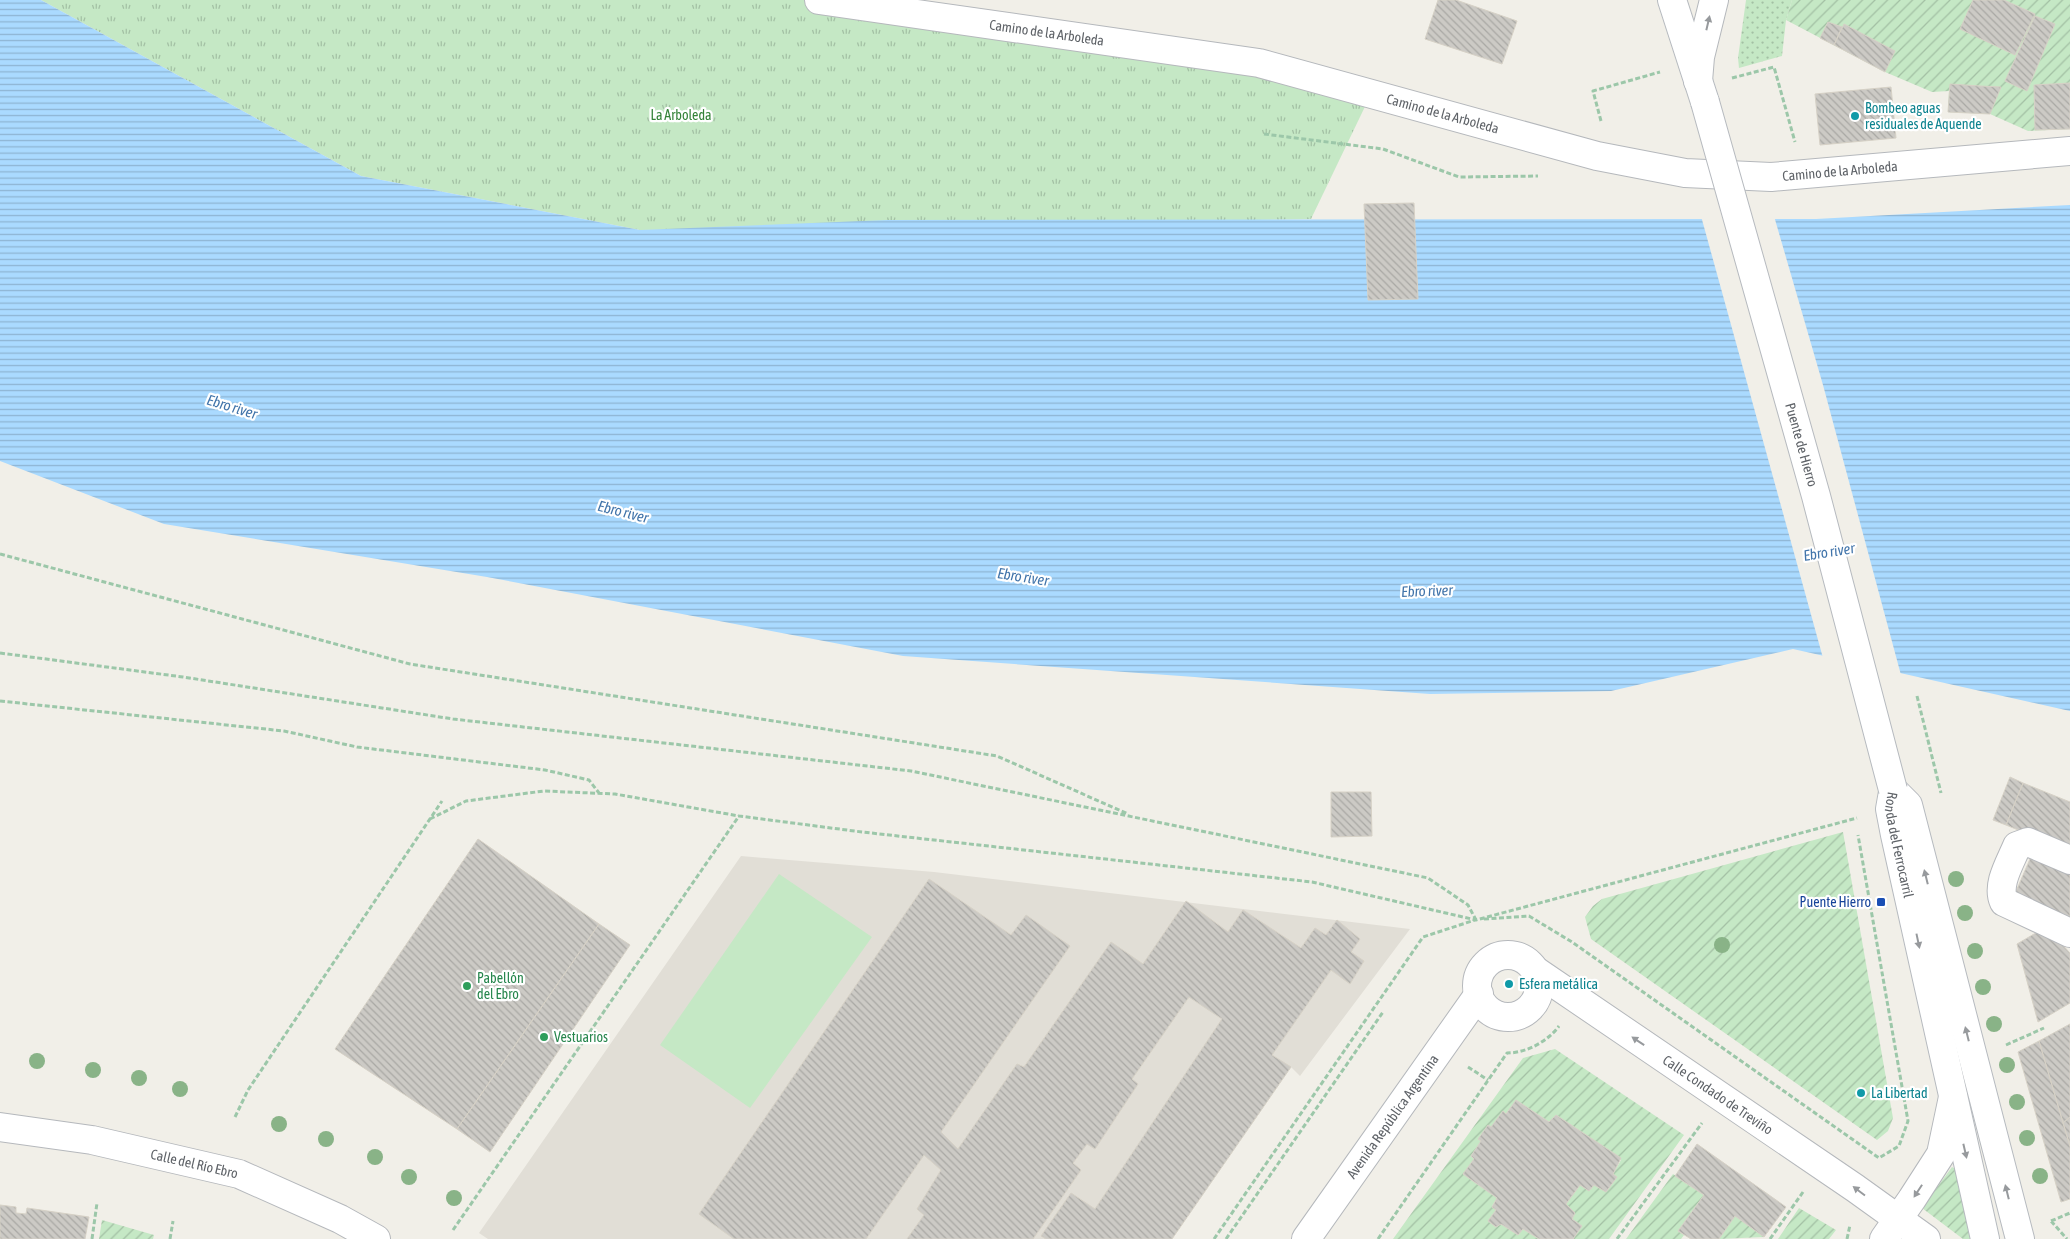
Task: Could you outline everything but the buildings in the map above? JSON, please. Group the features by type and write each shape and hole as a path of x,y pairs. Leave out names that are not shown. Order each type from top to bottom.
{"street":[{"name":"Camino de la Arboleda","path":"819,0 1259,63 1604,158 1685,173 1771,177 2070,151"},
{"name":"Puente de Hierro","path":"1672,0 1701,91 1816,496 1891,800"},
{"path":"1701,91 1700,57 1714,0"},
{"name":"Ronda del Ferrocarril","path":"1985,1239 1953,1097 1891,800 1908,805 2020,1239"},
{"path":"2070,860 2028,842 2020,843 2017,846 2001,887 2001,896 2004,902 2070,933"},
{"path":"1515,955 1523,958 1536,971 1539,991 1529,1009 1520,1014 1500,1016 1484,1004 1479,994 1477,986 1483,968 1497,957 1515,955"},
{"name":"Calle Condado de Treviño","path":"1536,971 1855,1188 1891,1230 1926,1239"},
{"name":"Avenida República Argentina","path":"1306,1239 1479,994"},
{"path":"1891,1230 1941,1154 1953,1097"},
{"name":"Calle del Río Ebro","path":"0,1127 86,1139 239,1174 340,1219 376,1239"}],"path":[{"path":"1731,79 1774,67 1796,146"},
{"path":"1602,128 1593,91 1668,69"},
{"path":"1264,134 1383,149 1459,177 1540,176"},
{"path":"0,554 410,664 998,756 1134,817"},
{"path":"0,653 183,677 453,719 911,771 1428,878 1468,905 1476,920"},
{"path":"1917,696 1942,796"},
{"path":"0,701 274,730 357,747 545,770 589,780 599,793"},
{"path":"430,819 466,801 544,791 615,794 739,816 1312,882 1476,920 1891,800"},
{"path":"235,1117 248,1090 442,801"},
{"path":"453,1230 739,816"},
{"path":"1226,1239 1383,1012"},
{"path":"1378,1239 1508,1053 1517,1053 1550,1038 1562,1023"},
{"path":"2014,1042 2044,1028"},
{"path":"1617,1239 1704,1121 1696,1115"},
{"path":"1770,1239 1804,1190 1797,1185"},
{"path":"92,1239 97,1204"},
{"path":"2051,1221 2070,1214"},
{"path":"170,1239 173,1221"}],"shaded area":[{"path":"741,856 934,872 1410,929 1300,1076 1291,1067 1172,1239 488,1239 479,1233"}],"green space":[{"name":"La Arboleda","path":"41,0 819,0 1372,92 1311,219 640,230 361,176"},
{"path":"1746,0 1792,0 1786,20 1782,56 1739,68 1738,58"},
{"path":"1792,0 2070,0 2070,129 2028,131 1990,114 1948,112 1949,91 1932,92 1885,72 1786,20"},
{"path":"1843,832 1893,1118 1888,1131 1877,1140 1591,939 1585,917 1593,906 1602,899"},
{"path":"779,874 872,937 750,1108 660,1045"},
{"path":"1555,1049 1684,1135 1609,1239 1573,1239 1582,1226 1572,1219 1575,1213 1566,1204 1580,1185 1589,1191 1594,1185 1606,1192 1617,1177 1613,1174 1621,1160 1556,1115 1549,1122 1516,1100 1506,1114 1503,1111 1491,1127 1488,1126 1478,1139 1481,1141 1471,1156 1474,1159 1463,1174 1497,1198 1492,1206 1496,1210 1488,1221 1496,1227 1501,1224 1518,1235 1523,1229 1539,1239 1393,1239 1523,1058"},
{"path":"1952,1167 1957,1170 1973,1239 1963,1239 1922,1208"},
{"path":"1673,1174 1704,1195 1678,1231 1684,1235 1681,1239 1626,1239"},
{"path":"1799,1208 1836,1230 1829,1239 1778,1239"},
{"path":"1735,1216 1764,1237 1719,1239"},
{"path":"102,1220 154,1235 153,1239 99,1239"}],"water":[{"name":"Ebro river","path":"0,0 41,0 361,176 640,230 887,220 1816,219 2070,205 2070,711 1793,649 1611,691 1430,694 903,656 487,577 164,524 0,461"}],"pier":[{"path":"1701,216 1774,216 1823,385 1901,675 1823,658"}],"place":[{"name":"Bombeo aguas residuales de Aquende","path":"1855,116"},
{"name":"Puente Hierro","path":"1881,902"},
{"name":"Esfera metálica","path":"1509,984"},
{"name":"Pabellón del Ebro","path":"467,986"},
{"name":"Vestuarios","path":"544,1037"},
{"name":"La Libertad","path":"1861,1093"}]}
